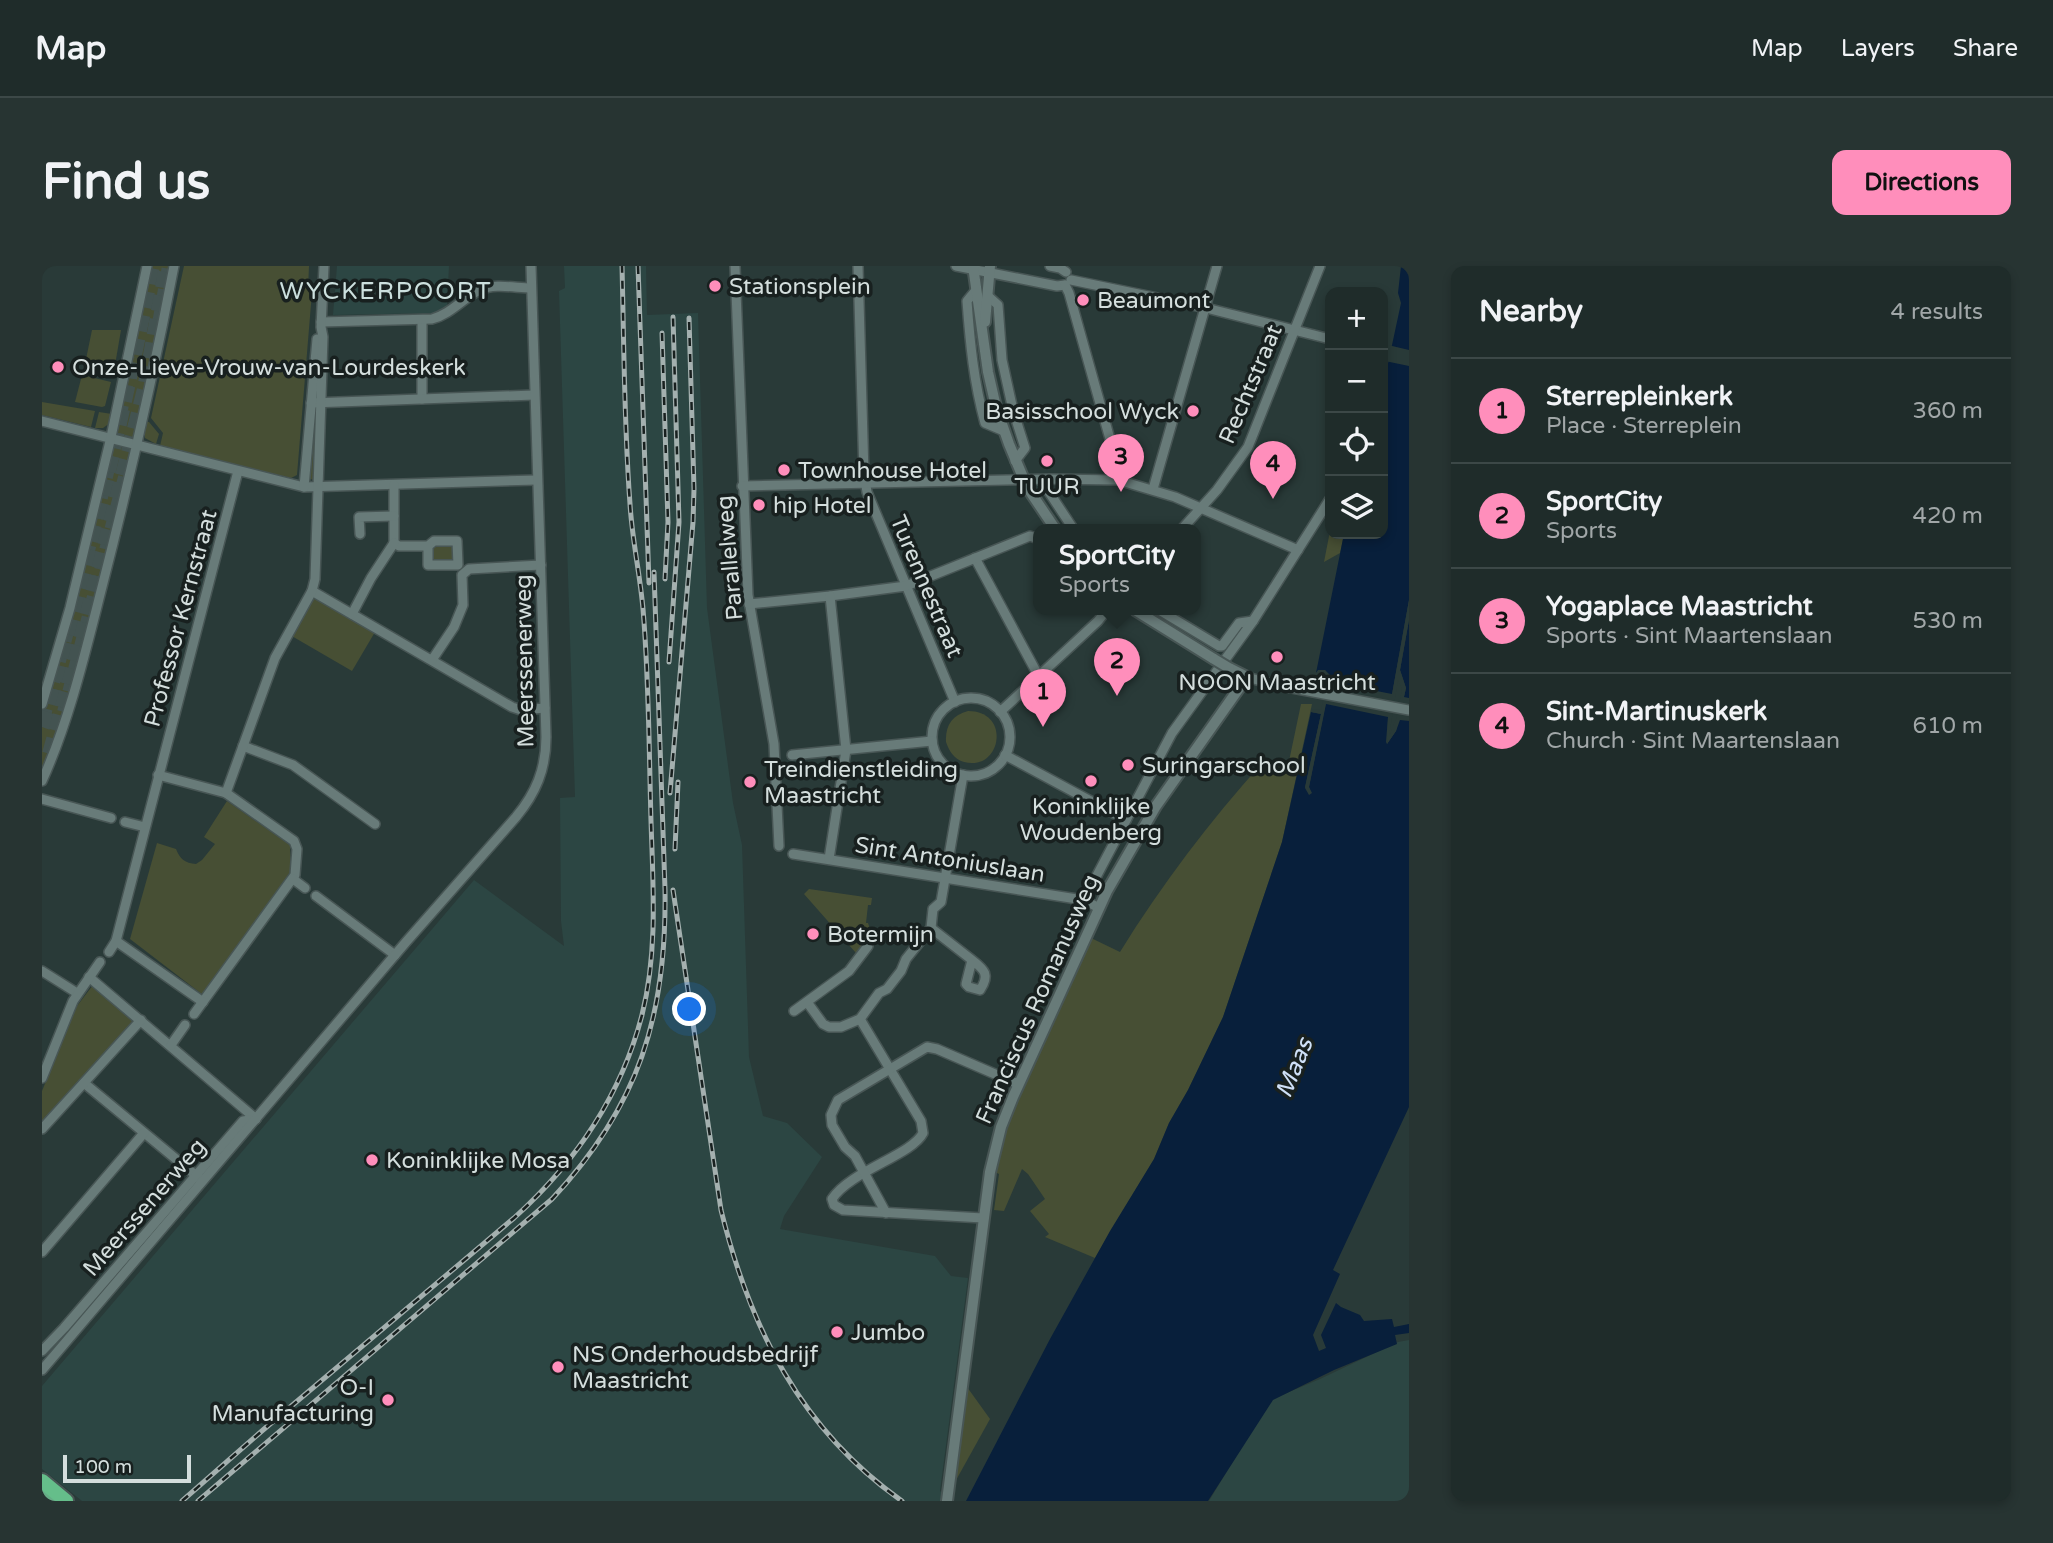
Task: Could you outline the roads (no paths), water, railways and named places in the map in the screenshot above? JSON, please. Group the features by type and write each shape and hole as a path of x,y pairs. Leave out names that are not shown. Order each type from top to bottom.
{"highway":[{"path":"42,1481 66,1501"}],"main road":[{"path":"42,1495 49,1501"}],"street":[{"path":"42,704 67,619 111,438 147,266"},
{"path":"42,781 88,642 136,444 174,266"},
{"path":"304,487 323,337 321,325 324,266"},
{"name":"Meerssenerweg","path":"42,1370 68,1332 200,1179 256,1119 530,799 540,780 545,758 545,708 531,266"},
{"name":"Parallelweg","path":"735,266 742,486 749,604 774,744 779,846"},
{"name":"Turennestraat","path":"858,266 865,484 955,702"},
{"path":"956,266 990,269 1057,286 1067,276"},
{"path":"1050,266 1060,268 1067,276 1069,293 1117,464 1118,480"},
{"path":"1153,489 1217,266"},
{"name":"Rechtstraat","path":"1186,524 1217,490 1248,447 1320,266"},
{"path":"973,268 992,388 1004,431 1024,481 1052,524"},
{"path":"984,335 990,269"},
{"path":"1067,276 1325,339"},
{"path":"321,325 432,320 445,316 478,290 531,288"},
{"path":"976,290 967,301 975,380 985,423 1004,431"},
{"path":"988,296 998,305 1002,360 1024,444 1024,451 1015,461"},
{"path":"422,320 422,399"},
{"path":"316,403 534,395"},
{"path":"226,793 275,657 312,591 315,579 318,487 316,403"},
{"path":"42,421 304,487 537,480"},
{"name":"Professor Kernstraat","path":"116,941 238,471"},
{"path":"1041,480 1070,524"},
{"path":"742,486 1118,480 1153,489 1298,550"},
{"path":"352,614 394,543 394,485"},
{"name":"Franciscus Romanusweg","path":"1084,900 1172,733 1253,621 1325,507"},
{"path":"360,534 359,517 394,516"},
{"path":"749,604 906,586 1033,537"},
{"path":"394,543 399,546 428,547"},
{"path":"975,558 1038,675"},
{"path":"432,660 454,627 463,605 462,575 469,569 541,565"},
{"path":"312,591 512,707 521,710 545,708"},
{"path":"829,859 846,750 830,596"},
{"path":"1000,712 1101,615"},
{"path":"1143,615 1247,677 1409,710"},
{"name":"Franciscus Romanusweg","path":"1167,615 1219,646 1222,646 1239,624 1253,621"},
{"name":"Franciscus Romanusweg","path":"947,1501 990,1172 998,1135 1018,1084 1122,863 1156,806 1247,677"},
{"path":"979,699 1000,712 1009,730 1009,743 999,763 987,772 962,775 952,771 937,756 932,741 933,729 945,708 955,702 979,699"},
{"path":"792,755 932,741"},
{"path":"243,746 293,765 375,824"},
{"path":"1005,755 1126,820"},
{"path":"158,775 226,793 293,841 297,849 293,879 194,1014"},
{"path":"807,1002 823,1024 829,1027 841,1027 860,1019 879,993 887,989 901,971 906,959 931,928 933,909 941,902 962,775"},
{"path":"42,799 111,818"},
{"path":"125,822 145,827"},
{"name":"Sint Antoniuslaan","path":"793,854 1084,900 1099,908"},
{"path":"293,879 305,888"},
{"path":"316,896 396,955"},
{"path":"931,928 972,960"},
{"path":"109,951 116,941 203,1002"},
{"path":"794,1011 849,971 868,946"},
{"path":"42,1078 77,993 100,962"},
{"path":"42,971 77,993"},
{"path":"89,977 256,1119"},
{"path":"860,1019 921,1121 923,1133 916,1142 864,1172 836,1193 832,1199 834,1205 843,1210 984,1218"},
{"path":"42,1129 141,1020"},
{"path":"171,1045 185,1025"},
{"path":"886,1213 855,1156 845,1147 832,1125 831,1115 838,1100 927,1047 1018,1084"},
{"path":"85,1083 200,1179"},
{"path":"42,1252 144,1133"},
{"name":"Meerssenerweg","path":"42,1351 68,1332"}],"water":[{"name":"Maas","path":"1401,266 1409,266 1409,600 1386,742 1387,744 1396,731 1406,688 1400,670 1409,620 1409,1107 1333,1270 1340,1274 1313,1335 1319,1351 1326,1348 1321,1335 1336,1303 1360,1315 1364,1321 1392,1319 1394,1327 1409,1324 1409,1333 1395,1335 1397,1344 1334,1370 1273,1400 1208,1501 966,1501 1050,1339 1154,1159 1169,1123 1223,1017 1282,842 1311,712 1321,714 1305,787 1311,793 1309,787 1330,682 1325,670 1316,673 1343,539 1388,539 1388,364 1401,303 1398,293"}],"tunnel":[{"path":"42,727 104,489 152,266"},
{"path":"50,754 145,389 167,266"},
{"path":"159,324 169,266"},
{"path":"119,419 132,357"},
{"path":"86,559 111,456"},
{"path":"64,712 125,477"},
{"path":"42,722 67,632"}],"railway":[{"path":"182,1501 536,1197 576,1151 593,1126 622,1073 633,1045 647,991 653,894 646,661 628,474 622,266"},
{"path":"638,266 649,583"},
{"path":"669,662 679,522 673,317"},
{"path":"670,793 693,522 689,318"},
{"path":"662,333 668,522 665,579"},
{"path":"198,1501 552,1199 607,1129 627,1093 653,1018 664,935 665,889 654,572"},
{"path":"675,849 678,782"},
{"path":"673,890 721,1210 747,1295 764,1335 808,1409 835,1442 866,1473 902,1501"}],"place":[{"name":"Stationsplein","path":"715,286"},
{"name":"Beaumont","path":"1083,300"},
{"name":"Onze-Lieve-Vrouw-van-Lourdeskerk","path":"58,367"},
{"name":"Basisschool Wyck","path":"1193,411"},
{"name":"TUUR","path":"1047,461"},
{"name":"Townhouse Hotel","path":"784,470"},
{"name":"Yogaplace Maastricht","path":"1121,492"},
{"name":"Sint-Martinuskerk","path":"1273,499"},
{"name":"hip Hotel","path":"759,505"},
{"name":"NOON Maastricht","path":"1277,657"},
{"name":"SportCity","path":"1117,696"},
{"name":"Sterrepleinkerk","path":"1043,727"},
{"name":"Suringarschool","path":"1128,765"},
{"name":"Koninklijke Woudenberg","path":"1091,781"},
{"name":"Treindienstleiding Maastricht","path":"750,782"},
{"name":"Botermijn","path":"813,934"},
{"name":"Koninklijke Mosa","path":"372,1160"},
{"name":"Jumbo","path":"837,1332"},
{"name":"NS Onderhoudsbedrijf Maastricht","path":"558,1367"},
{"name":"O-I Manufacturing","path":"388,1400"}],"district":[{"name":"WYCKERPOORT","path":"386,291"}]}
